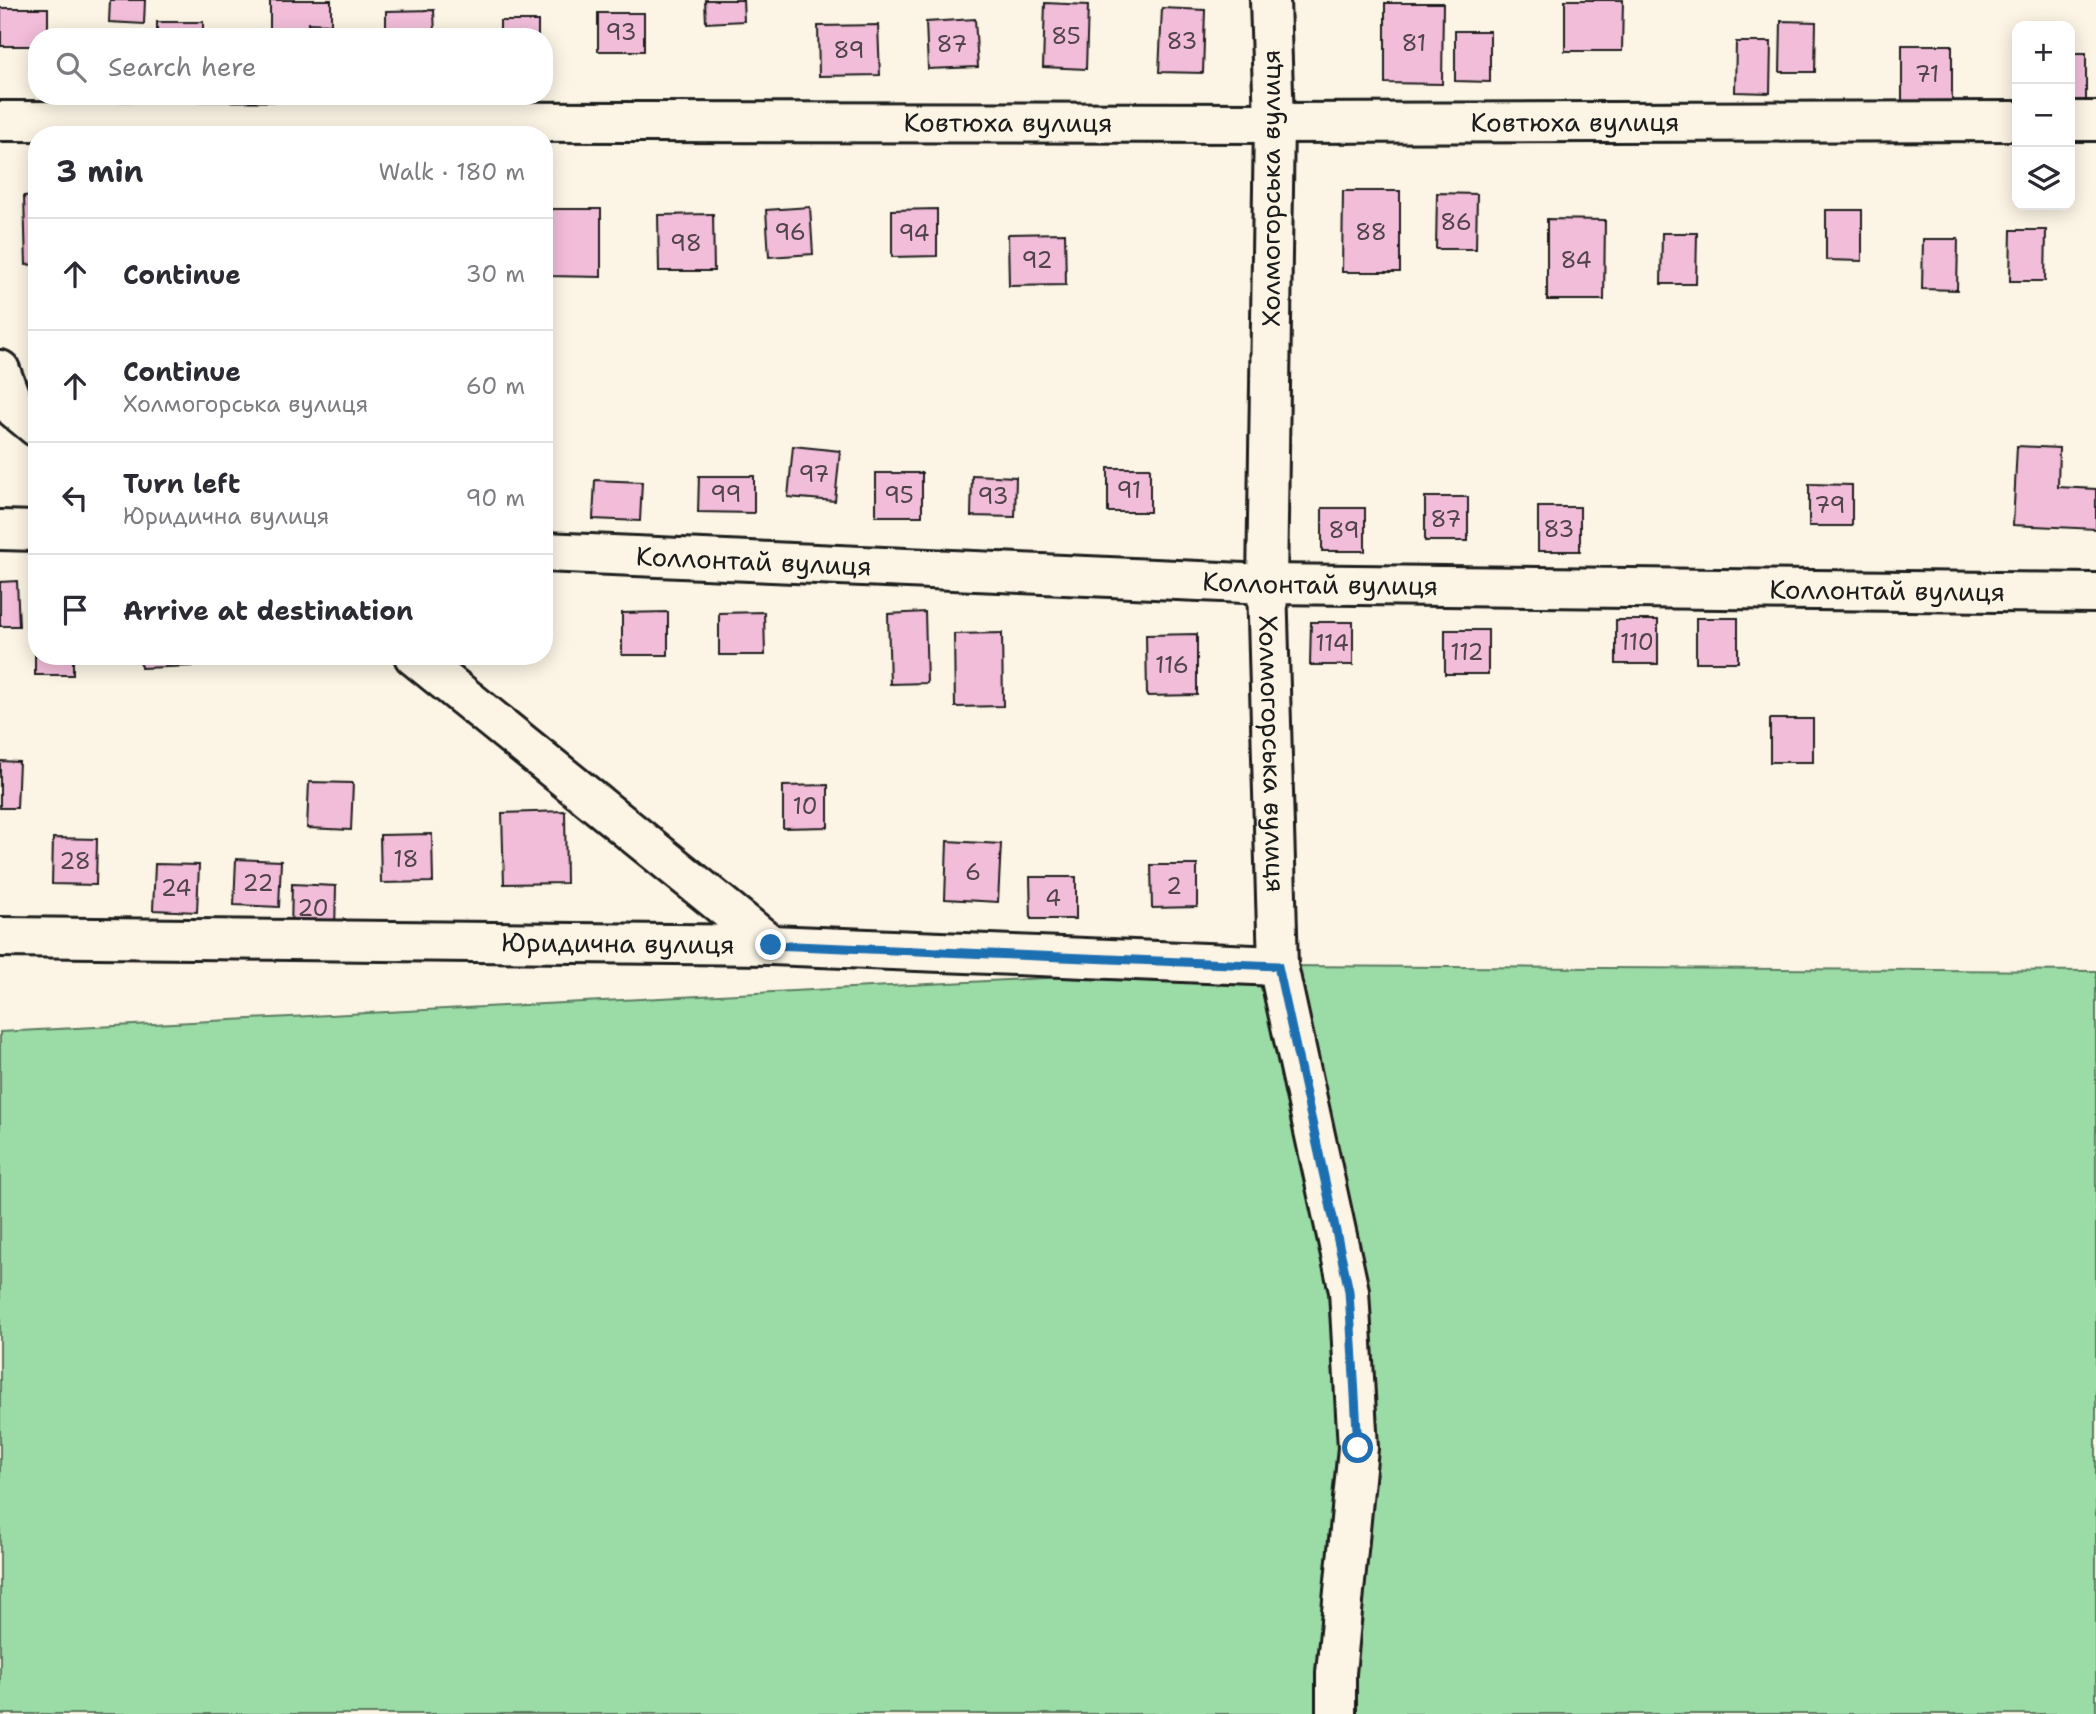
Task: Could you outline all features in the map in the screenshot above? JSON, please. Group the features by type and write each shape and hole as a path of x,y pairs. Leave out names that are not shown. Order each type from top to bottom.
{"street":[{"name":"Холмогорська вулиця","path":"1270,0 1274,123 1267,584 1278,966 1349,1291 1358,1448 1336,1673 1336,1714"},
{"name":"Ковтюха вулиця","path":"0,121 2012,121"},
{"path":"2075,121 2096,121"},
{"path":"0,370 14,408 28,420"},
{"path":"0,530 28,531"},
{"name":"Коллонтай вулиця","path":"553,552 1267,584 2096,593"},
{"path":"425,665 771,945"},
{"name":"Юридична вулиця","path":"0,937 771,945 1278,966"}],"green space":[{"path":"1278,966 2096,971 2096,1714 0,1714 0,1032"}],"building":[{"path":"110,0 145,0 144,24 109,22"},
{"path":"270,0 331,0 331,24 308,23 308,28 270,28"},
{"path":"705,0 743,0 744,21 706,23"},
{"path":"1565,0 1623,0 1622,51 1565,51"},
{"path":"1045,3 1088,5 1086,69 1043,67"},
{"path":"1385,3 1443,3 1442,84 1385,83"},
{"path":"1,8 48,8 48,28 28,28 28,46 1,46"},
{"path":"1162,8 1205,10 1203,73 1159,72"},
{"path":"434,10 435,28 386,28 386,11"},
{"path":"598,13 644,13 644,51 598,51"},
{"path":"975,19 978,67 928,69 926,22"},
{"path":"500,21 538,21 538,28 500,28"},
{"path":"1781,21 1816,22 1815,72 1780,72"},
{"path":"157,22 203,22 203,28 157,28"},
{"path":"878,25 880,75 819,76 818,26"},
{"path":"1455,31 1490,31 1490,82 1455,81"},
{"path":"1736,42 1771,42 1770,93 1735,92"},
{"path":"1902,45 1952,45 1952,104 1902,104"},
{"path":"2075,53 2086,53 2086,111 2075,111"},
{"path":"1343,191 1400,191 1400,272 1342,272"},
{"path":"1437,193 1477,194 1476,249 1436,249"},
{"path":"24,196 28,196 26,265"},
{"path":"810,207 813,254 769,257 766,210"},
{"path":"553,209 601,209 601,277 553,276"},
{"path":"937,209 937,256 892,257 892,210"},
{"path":"1826,210 1862,210 1862,261 1826,260"},
{"path":"713,214 714,271 659,271 658,215"},
{"path":"1547,219 1605,220 1604,300 1547,300"},
{"path":"2011,230 2046,230 2045,281 2010,281"},
{"path":"1065,233 1066,285 1009,286 1008,234"},
{"path":"1662,233 1697,233 1696,284 1661,284"},
{"path":"1923,239 1958,239 1957,290 1922,289"},
{"path":"793,446 840,451 835,501 788,497"},
{"path":"2017,446 2059,448 2058,487 2096,489 2096,529 2013,525"},
{"path":"1108,468 1150,468 1150,512 1108,512"},
{"path":"876,473 922,473 922,516 876,516"},
{"path":"972,475 1016,477 1015,517 971,516"},
{"path":"699,476 754,476 754,513 698,512"},
{"path":"595,480 642,482 640,521 593,519"},
{"path":"1809,484 1852,485 1852,526 1809,526"},
{"path":"1425,497 1468,497 1468,541 1425,541"},
{"path":"1538,507 1580,507 1580,551 1538,551"},
{"path":"1322,508 1365,508 1365,551 1322,551"},
{"path":"17,581 19,626 0,626 0,582"},
{"path":"668,612 668,655 622,655 622,613"},
{"path":"764,612 765,655 719,655 719,613"},
{"path":"925,612 927,683 890,684 888,614"},
{"path":"1696,618 1738,618 1738,662 1696,662"},
{"path":"1616,620 1658,620 1658,664 1616,664"},
{"path":"1311,622 1353,622 1353,665 1310,665"},
{"path":"1445,630 1488,630 1488,674 1445,674"},
{"path":"1002,633 1003,706 955,707 954,634"},
{"path":"1197,634 1197,695 1147,696 1146,635"},
{"path":"35,665 73,665 73,675 35,675"},
{"path":"141,665 193,665 193,666 141,668"},
{"path":"1770,719 1813,719 1813,762 1770,762"},
{"path":"0,761 19,762 17,808 0,808"},
{"path":"309,782 353,783 351,830 307,828"},
{"path":"828,785 828,827 783,828 783,786"},
{"path":"565,811 566,883 504,884 502,813"},
{"path":"432,834 433,882 381,883 380,835"},
{"path":"53,838 97,839 96,885 52,884"},
{"path":"947,841 1001,844 998,902 945,899"},
{"path":"236,859 281,861 279,907 234,905"},
{"path":"155,864 199,865 197,912 153,910"},
{"path":"1151,865 1197,865 1197,907 1152,908"},
{"path":"1030,877 1076,877 1076,919 1031,919"},
{"path":"292,884 336,886 335,932 291,931"}],"route":[{"path":"771,945 1278,966 1349,1291 1358,1448"}]}
